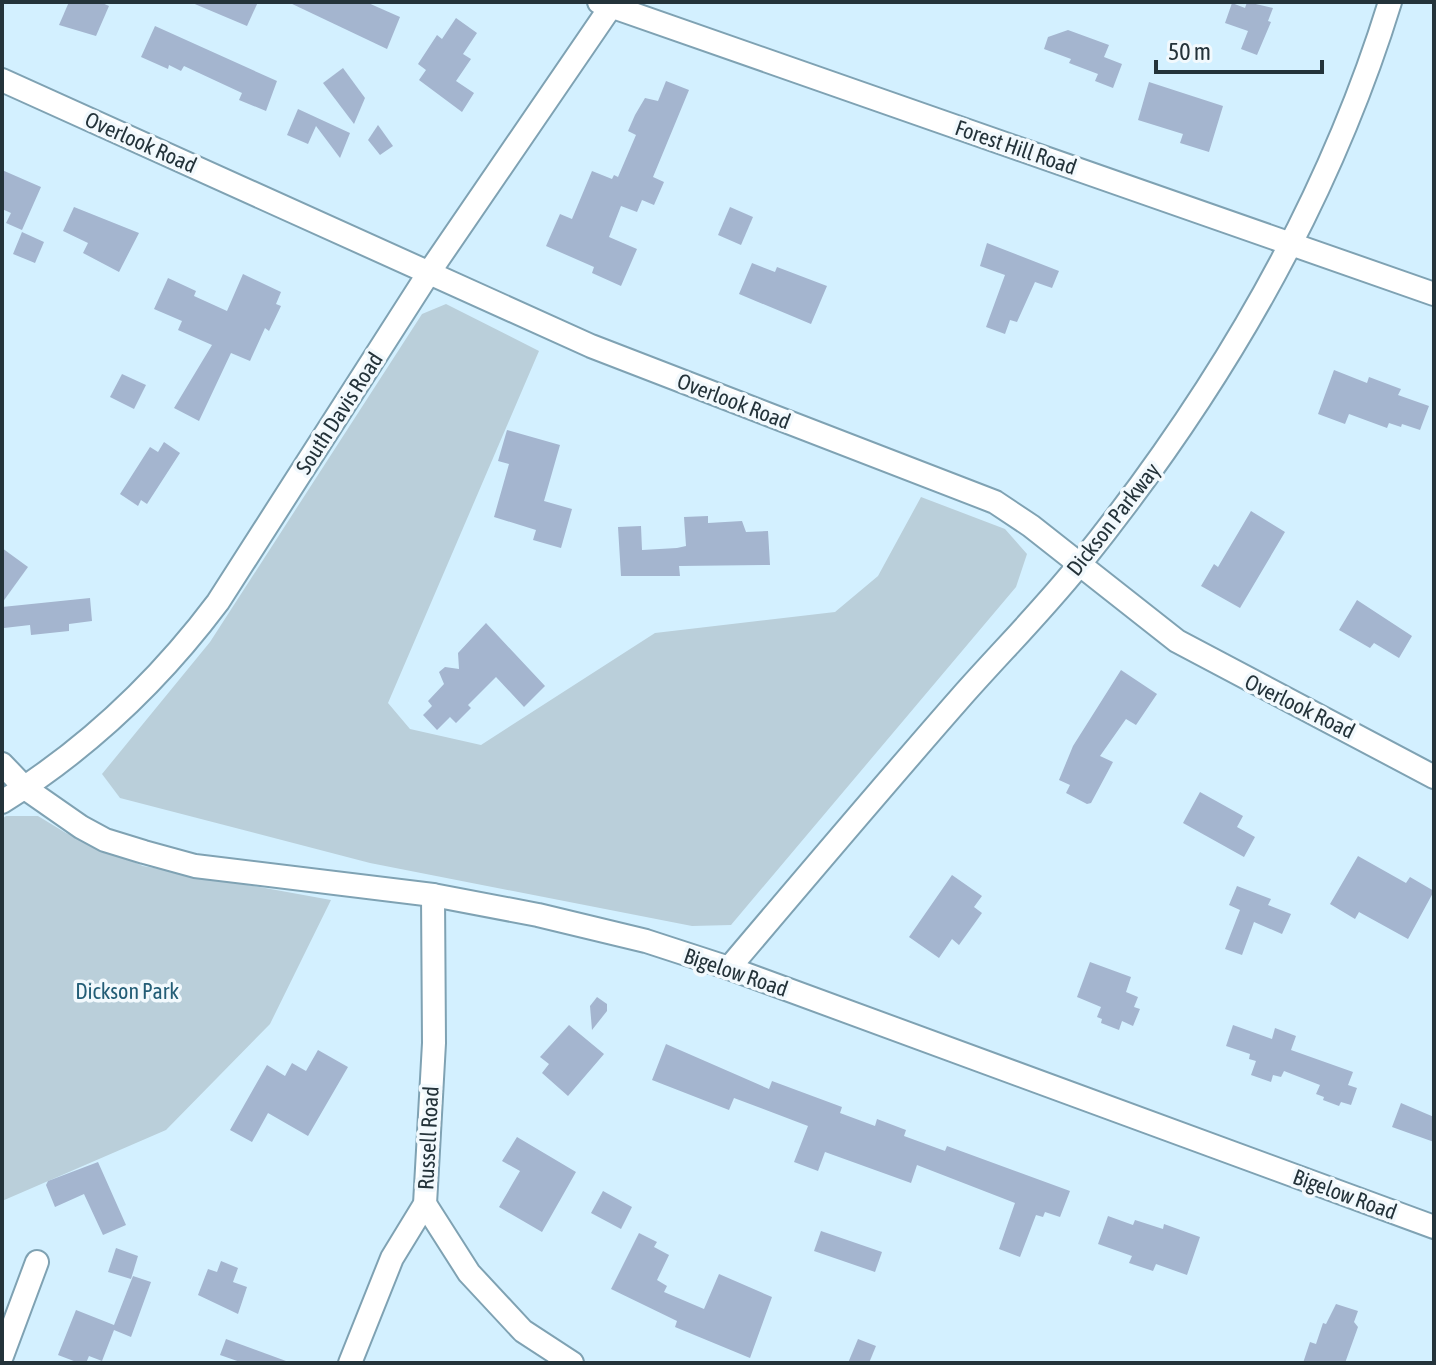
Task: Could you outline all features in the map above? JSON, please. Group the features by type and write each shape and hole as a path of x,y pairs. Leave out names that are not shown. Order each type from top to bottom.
{"street":[{"name":"Dickson Parkway","path":"729,968 908,758 1078,566 1159,460 1251,318 1294,243 1337,151 1371,64 1390,2"},
{"name":"Forest Hill Road","path":"607,4 1434,294"},
{"name":"South Davis Road","path":"2,802 109,724 187,644 218,602 430,271 607,4"},
{"name":"Overlook Road","path":"2,80 603,351 995,502 1031,526 1135,612 1208,660 1374,742 1434,777"},
{"name":"Bigelow Road","path":"2,764 25,788 81,827 144,852 195,866 433,895 579,924 729,968 1434,1227"},
{"name":"Russell Road","path":"350,1363 392,1258 425,1204 434,1043 433,895"},
{"path":"425,1204 469,1273 523,1331 572,1363"},
{"path":"2,1356 37,1262"}],"green space":[{"path":"446,304 539,351 388,703 410,729 481,745 655,633 835,612 878,576 921,497 1005,529 1027,554 1016,587 731,925 692,926 370,863 120,798 102,774 210,642 422,314"},
{"name":"Dickson Park","path":"6,816 38,816 66,833 143,866 331,900 270,1024 166,1130 2,1201 2,819"}],"building":[{"path":"69,2 100,2 109,6 96,36 59,25"},
{"path":"190,2 258,2 247,26"},
{"path":"288,2 366,2 400,17 387,49"},
{"path":"1247,2 1273,8 1268,21 1271,22 1257,55 1241,49 1248,31 1225,23 1232,3 1245,8"},
{"path":"456,18 477,33 463,54 471,59 456,81 474,93 462,112 419,80 426,70 418,64 437,35 442,39"},
{"path":"155,26 277,81 266,111 239,100 242,93 184,66 181,71 169,65 168,69 141,57"},
{"path":"1068,30 1109,45 1104,57 1122,64 1113,88 1095,81 1098,74 1044,49 1048,37"},
{"path":"343,68 365,98 354,124 323,83"},
{"path":"666,81 689,90 653,177 664,182 654,205 642,200 637,212 621,206 609,237 637,249 621,286 592,273 594,267 546,246 560,214 572,219 592,171 612,179 614,175 618,177 636,135 628,131 635,115 645,98 658,101"},
{"path":"1149,82 1223,106 1209,152 1180,143 1183,134 1138,120"},
{"path":"298,109 350,133 340,158 316,126 308,144 287,135"},
{"path":"378,125 393,146 380,155 368,140"},
{"path":"2,170 41,187 22,230 6,223 11,213 2,209"},
{"path":"74,207 139,233 119,272 83,253 88,243 63,231"},
{"path":"730,207 753,217 741,245 718,235"},
{"path":"22,232 44,242 35,263 13,254"},
{"path":"987,243 1059,271 1052,288 1035,282 1017,322 1010,320 1005,334 986,327 1005,275 980,266"},
{"path":"752,263 775,272 777,267 827,286 811,324 739,294"},
{"path":"243,274 281,292 276,304 281,306 269,331 265,328 250,361 231,353 199,421 174,408 212,345 178,330 182,321 154,309 168,278 196,291 194,296 227,311"},
{"path":"1334,370 1367,383 1369,377 1401,389 1398,395 1429,406 1420,430 1389,423 1387,428 1349,414 1345,424 1318,414"},
{"path":"122,374 146,385 134,409 110,397"},
{"path":"507,430 560,445 544,501 572,509 561,548 533,540 536,530 494,517 509,464 498,461"},
{"path":"164,442 180,453 147,504 141,500 138,506 120,494 150,447 158,452"},
{"path":"1251,511 1285,532 1240,608 1201,586 1214,564 1218,567"},
{"path":"708,516 708,523 742,521 746,532 768,531 770,565 679,566 680,576 621,576 618,527 641,526 642,550 677,548 686,546 684,517"},
{"path":"2,548 28,567 2,603"},
{"path":"90,598 92,621 69,624 69,631 31,635 30,625 4,628 2,607"},
{"path":"1357,600 1412,636 1399,658 1374,643 1370,648 1339,630"},
{"path":"486,623 545,686 524,707 496,677 468,705 471,708 456,723 450,717 437,730 423,715 432,706 428,701 444,684 439,672 445,667 459,669 458,653"},
{"path":"1121,670 1157,694 1136,725 1126,719 1100,756 1113,762 1091,803 1087,804 1066,793 1070,785 1059,780 1073,746"},
{"path":"1200,792 1243,816 1237,827 1255,837 1244,857 1183,823"},
{"path":"1358,856 1406,883 1410,877 1434,891 1408,939 1359,912 1355,919 1330,904"},
{"path":"952,875 982,896 974,907 982,913 959,945 952,939 939,958 909,937"},
{"path":"1237,886 1271,899 1268,905 1291,914 1282,934 1254,922 1242,955 1225,949 1240,910 1229,905"},
{"path":"1090,962 1131,977 1126,992 1138,997 1134,1007 1140,1009 1133,1026 1122,1021 1119,1030 1101,1023 1102,1019 1097,1017 1101,1007 1077,997"},
{"path":"597,997 607,1004 607,1011 592,1030 590,1006"},
{"path":"569,1025 604,1054 568,1096 542,1073 549,1064 540,1057"},
{"path":"1233,1025 1272,1039 1275,1028 1296,1036 1291,1050 1353,1072 1348,1085 1357,1088 1351,1105 1341,1102 1339,1106 1323,1100 1324,1097 1316,1094 1320,1085 1284,1071 1281,1077 1273,1075 1271,1082 1251,1075 1256,1061 1249,1059 1250,1054 1226,1046"},
{"path":"666,1044 769,1089 772,1081 842,1107 840,1113 875,1126 877,1119 906,1130 904,1136 945,1151 947,1146 1070,1191 1060,1217 1045,1212 1043,1217 1036,1215 1020,1257 999,1249 1015,1203 917,1165 911,1183 825,1152 818,1171 794,1162 808,1126 734,1098 729,1110 652,1080"},
{"path":"318,1050 348,1067 308,1136 268,1113 252,1142 230,1130 267,1065 285,1076 292,1063 306,1071"},
{"path":"1401,1103 1434,1117 1434,1142 1392,1127"},
{"path":"517,1137 576,1172 542,1232 499,1207 520,1171 502,1161"},
{"path":"98,1162 126,1225 103,1235 84,1194 55,1207 46,1185 48,1181"},
{"path":"603,1191 632,1207 621,1229 591,1213"},
{"path":"1108,1216 1133,1225 1135,1220 1163,1229 1164,1224 1200,1237 1187,1275 1156,1264 1153,1271 1129,1263 1132,1256 1098,1244"},
{"path":"821,1231 882,1252 875,1272 814,1251"},
{"path":"639,1233 657,1242 654,1247 669,1255 657,1280 667,1286 664,1292 704,1309 719,1274 772,1297 750,1358 675,1327 677,1321 611,1289"},
{"path":"116,1248 138,1256 131,1279 108,1272"},
{"path":"221,1261 238,1268 233,1282 247,1287 238,1314 198,1295 208,1269 217,1272"},
{"path":"133,1276 151,1282 131,1337 114,1330 102,1361 89,1356 86,1363 79,1363 58,1355 76,1310 114,1325"},
{"path":"1336,1304 1358,1311 1354,1322 1358,1327 1345,1363 1303,1363 1310,1342 1316,1344 1323,1323 1326,1324"},
{"path":"226,1339 286,1363 243,1363 220,1355"},
{"path":"858,1339 876,1346 869,1363 848,1363"}]}
